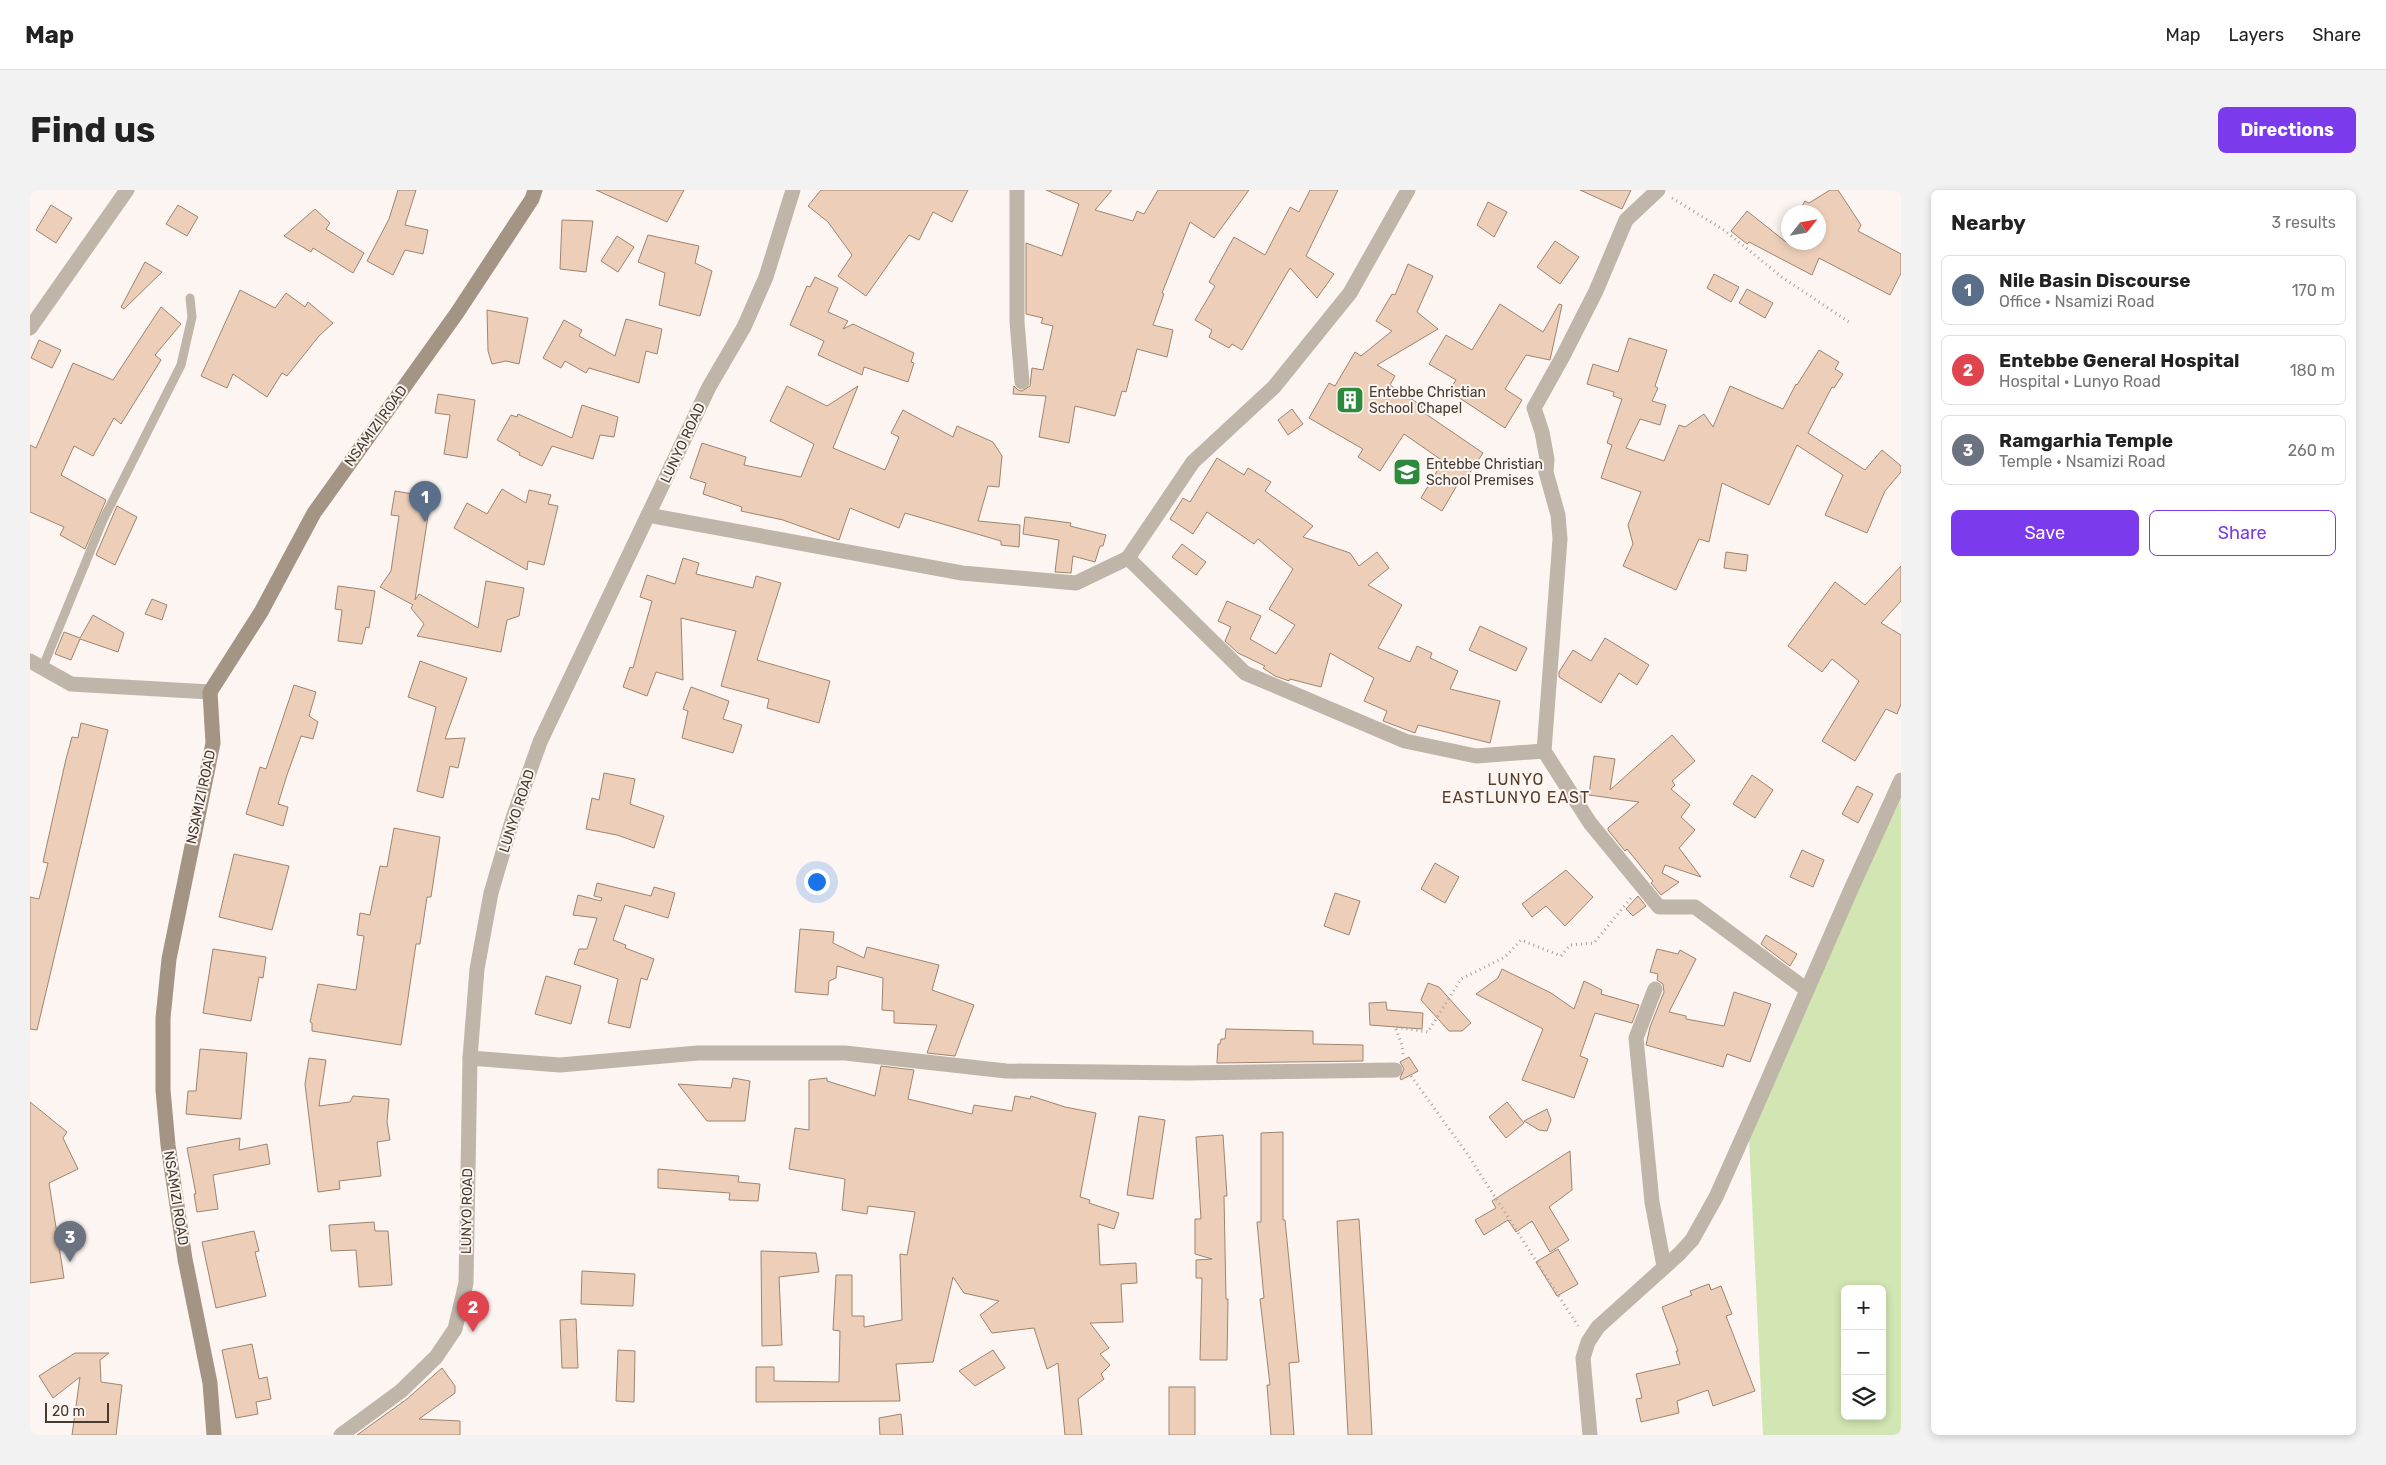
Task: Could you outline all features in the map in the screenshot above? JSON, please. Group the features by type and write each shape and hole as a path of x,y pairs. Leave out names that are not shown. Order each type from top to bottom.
{"street":[{"path":"30,328 127,190"},
{"name":"NSAMIZI ROAD","path":"214,1435 210,1383 185,1259 168,1145 163,1090 163,1018 169,959 213,742 210,692 261,612 314,513 457,313 532,199 535,190"},
{"name":"LUNYO ROAD","path":"341,1435 401,1391 436,1357 455,1329 466,1283 470,1058 477,969 491,893 513,818 540,742 709,387 744,327 766,277 793,190"},
{"path":"1017,190 1017,322 1022,382"},
{"path":"648,515 962,573 1076,583 1128,558 1193,462 1274,387 1350,293 1408,190"},
{"path":"1658,190 1626,220 1596,291 1534,408 1542,432 1547,459 1546,472 1558,516 1560,540 1544,751 1590,823 1659,907 1695,907 1807,990"},
{"path":"1128,558 1245,673 1404,741 1476,756 1544,751"},
{"path":"36,665 71,684 210,692"},
{"path":"1590,1435 1583,1358 1588,1342 1598,1327 1692,1240 1716,1197 1901,780"},
{"path":"1655,989 1636,1038 1652,1202 1664,1266"},
{"path":"470,1058 560,1065 698,1053 845,1053 1006,1071 1188,1073 1402,1066"}],"lane":[{"path":"36,665 103,520 181,365 192,317 190,298"}],"path":[{"path":"1658,190 1724,230 1783,278 1849,322"},
{"path":"1588,1342 1468,1155 1402,1066 1402,1045 1395,1027 1428,1032 1461,979 1505,957 1521,940 1560,956 1570,945 1594,943 1641,885"}],"green space":[{"path":"1901,799 1901,1435 1763,1435 1748,1117"}],"building":[{"path":"398,190 416,190 405,225 428,230 423,254 405,250 393,275 367,261 389,219"},
{"path":"596,190 684,190 667,222"},
{"path":"821,190 968,190 952,222 933,212 919,240 909,235 866,296 838,276 852,255 828,222 808,206"},
{"path":"1046,190 1112,190 1095,210 1133,221 1137,211 1144,214 1158,190 1249,190 1214,238 1190,222 1162,293 1164,294 1153,325 1173,330 1167,357 1137,349 1126,392 1122,391 1115,416 1075,406 1069,443 1039,437 1046,396 1013,394 1014,386 1022,391 1030,386 1032,368 1043,370 1053,326 1041,323 1043,318 1026,314 1026,243 1062,256 1079,204"},
{"path":"1310,190 1338,190 1306,256 1334,274 1317,298 1290,268 1242,350 1232,344 1229,348 1209,337 1212,330 1195,320 1215,286 1209,282 1234,237 1265,255 1290,207 1299,212"},
{"path":"1580,190 1631,190 1622,209"},
{"path":"1830,190 1838,190 1861,225 1858,231 1901,254 1901,273 1890,295 1819,258 1812,275 1749,242 1747,244 1731,231 1747,211 1781,238 1781,250 1826,250 1826,205 1803,205 1805,201 1809,203"},
{"path":"1488,202 1507,212 1494,237 1477,225"},
{"path":"51,205 72,218 56,243 36,230"},
{"path":"178,205 198,217 187,236 166,224"},
{"path":"315,209 330,223 326,229 364,253 353,273 313,248 311,252 284,236"},
{"path":"562,220 593,221 586,272 560,269"},
{"path":"648,235 699,246 695,263 712,271 700,316 659,305 665,273 638,262"},
{"path":"617,236 634,247 618,272 601,261"},
{"path":"1555,241 1579,257 1560,284 1537,267"},
{"path":"145,262 162,272 124,309 121,307"},
{"path":"1408,264 1433,276 1417,312 1438,329 1377,365 1395,376 1390,385 1422,406 1420,410 1483,453 1467,477 1463,475 1442,511 1421,498 1443,461 1404,434 1380,471 1358,457 1363,449 1309,418 1329,383 1335,386 1355,352 1361,356 1392,331 1376,321 1392,294 1395,295"},
{"path":"1714,274 1739,287 1731,302 1707,288"},
{"path":"815,277 838,288 828,312 848,321 843,329 853,324 914,353 911,362 914,363 908,382 864,367 862,375 818,355 824,341 790,325 807,286 810,287"},
{"path":"1747,289 1773,303 1765,318 1739,303"},
{"path":"240,290 275,308 286,293 305,307 308,302 333,323 319,336 287,376 282,373 267,397 233,374 227,388 201,376"},
{"path":"1500,304 1543,332 1559,304 1562,305 1550,360 1526,355 1505,389 1522,400 1505,428 1449,391 1456,380 1429,364 1446,335 1472,350"},
{"path":"161,307 181,324 155,355 161,360 121,424 114,418 93,456 74,446 61,475 106,500 85,549 60,535 64,527 30,512 30,445 36,448 73,363 113,380"},
{"path":"487,310 528,318 519,364 506,361 492,364 488,351"},
{"path":"626,319 662,329 657,354 646,351 639,383 589,368 586,373 565,361 561,368 543,358 564,320 582,330 579,336 615,356"},
{"path":"1629,338 1667,350 1655,386 1658,388 1652,401 1666,405 1660,425 1640,419 1626,448 1664,461 1679,425 1685,427 1704,414 1713,427 1730,386 1783,409 1796,384 1819,350 1839,362 1835,369 1843,374 1834,388 1832,387 1808,433 1865,470 1882,450 1901,466 1901,472 1885,491 1867,533 1825,515 1843,475 1797,445 1769,505 1722,483 1709,542 1699,539 1676,590 1623,566 1633,544 1628,525 1641,492 1601,478 1612,445 1607,443 1622,399 1613,396 1614,392 1587,384 1593,364 1618,372"},
{"path":"39,340 61,350 52,368 31,358"},
{"path":"787,386 827,406 858,386 833,448 885,470 899,437 891,433 903,410 953,437 957,426 993,442 1002,456 999,487 988,486 978,521 1020,525 1019,547 1001,545 1001,541 905,513 899,528 850,508 839,540 783,520 741,511 742,507 703,494 706,483 690,478 702,443 746,457 744,465 801,477 814,444 770,421"},
{"path":"438,394 475,400 467,458 444,454 450,415 435,413"},
{"path":"582,405 618,417 614,437 600,435 593,459 552,446 542,466 519,455 520,453 497,440 511,415 517,417 518,414 572,438"},
{"path":"1292,409 1303,424 1288,435 1278,420"},
{"path":"1217,458 1244,475 1248,468 1271,482 1265,491 1313,526 1303,537 1350,553 1359,566 1377,552 1389,568 1368,585 1402,605 1378,648 1410,662 1417,646 1432,653 1430,658 1458,671 1450,689 1500,701 1490,743 1418,725 1415,733 1383,721 1387,711 1364,701 1374,678 1330,653 1321,687 1290,679 1289,681 1275,676 1263,668 1265,666 1238,653 1225,641 1231,627 1218,621 1227,601 1261,616 1250,639 1276,654 1295,625 1269,609 1293,569 1258,539 1254,544 1207,512 1193,534 1170,519 1183,498 1190,502"},
{"path":"502,489 526,503 529,490 551,495 548,504 558,506 544,565 528,561 527,570 454,528 467,503 487,514"},
{"path":"395,491 431,497 415,600 419,594 478,628 486,581 524,588 519,616 507,620 501,652 417,636 424,624 411,608 413,605 380,587 391,571 399,516 391,515"},
{"path":"117,506 137,517 115,565 96,555"},
{"path":"1025,517 1071,523 1070,526 1106,535 1095,562 1073,556 1071,573 1055,572 1059,540 1023,534"},
{"path":"1182,544 1206,562 1196,575 1172,557"},
{"path":"1726,552 1748,555 1746,571 1724,568"},
{"path":"683,558 699,563 696,574 753,588 756,576 781,583 757,660 830,681 819,723 767,708 769,699 721,686 736,631 681,618 683,680 656,672 647,696 623,687 630,667 633,668 652,601 640,597 647,575 675,584"},
{"path":"1901,566 1901,601 1881,623 1901,635 1901,704 1897,714 1886,709 1855,761 1822,741 1859,681 1832,659 1822,672 1788,646 1835,582 1865,605"},
{"path":"338,586 375,591 369,628 366,627 362,644 338,641 342,610 335,609"},
{"path":"152,599 167,605 162,620 145,614"},
{"path":"93,615 124,633 118,652 80,639 71,660 55,654 64,632 80,638"},
{"path":"1480,626 1527,648 1516,671 1469,650"},
{"path":"1605,638 1649,665 1637,685 1619,673 1601,703 1559,677 1559,672 1573,650 1591,661"},
{"path":"420,661 467,678 445,739 465,738 458,768 450,766 443,798 417,791 436,707 408,697"},
{"path":"294,685 316,692 309,716 318,722 313,739 301,736 287,775 278,804 288,807 283,826 246,814 260,767 266,769"},
{"path":"691,687 729,701 723,719 742,725 733,753 682,738 688,711 683,709"},
{"path":"81,723 108,730 37,1030 30,1029 30,897 39,899 48,863 43,862 66,759 72,737 78,738"},
{"path":"1672,735 1695,761 1672,781 1675,785 1671,789 1690,805 1681,817 1695,830 1679,848 1701,877 1665,865 1662,873 1679,882 1661,895 1651,883 1653,881 1627,849 1625,851 1608,830 1639,802 1589,795 1594,756 1615,759 1610,790"},
{"path":"604,773 635,779 630,804 664,816 654,848 617,835 586,829 592,798 599,800"},
{"path":"1752,775 1773,790 1755,818 1733,804"},
{"path":"1857,786 1873,794 1858,823 1842,814"},
{"path":"394,828 440,837 431,897 427,897 420,944 416,944 401,1045 312,1031 312,1023 310,1022 318,984 356,990 364,936 357,935 360,913 370,915 380,866 387,867"},
{"path":"1802,850 1824,860 1813,887 1790,877"},
{"path":"234,854 289,866 272,930 219,917"},
{"path":"1435,863 1459,877 1445,903 1421,889"},
{"path":"1566,870 1593,897 1565,926 1546,906 1532,917 1522,904"},
{"path":"597,883 651,896 654,887 675,893 668,918 625,905 613,940 626,945 625,948 654,959 647,980 641,978 630,1028 608,1023 618,979 574,964 579,949 587,949 597,918 573,915 578,895 601,901 602,898 594,896"},
{"path":"1335,893 1360,901 1349,935 1324,926"},
{"path":"1638,896 1646,906 1633,916 1626,909"},
{"path":"800,929 834,932 833,943 864,958 867,947 939,965 932,990 974,1005 955,1056 927,1053 937,1025 894,1023 894,1011 882,1010 883,978 837,966 836,978 829,981 828,995 795,992"},
{"path":"1766,935 1797,954 1790,966 1761,944"},
{"path":"213,949 266,957 263,978 259,977 251,1021 203,1013"},
{"path":"1657,949 1678,954 1680,950 1696,959 1669,1012 1686,1016 1686,1019 1724,1026 1734,992 1771,1004 1750,1062 1727,1054 1723,1067 1646,1045 1650,1027 1664,992 1663,984 1657,980 1658,974 1650,972"},
{"path":"1502,969 1551,993 1574,1009 1584,981 1602,990 1601,994 1639,1005 1632,1023 1595,1013 1580,1056 1588,1059 1574,1098 1522,1080 1543,1029 1476,994 1498,978"},
{"path":"546,976 581,986 571,1024 535,1014"},
{"path":"1428,983 1439,987 1471,1023 1462,1031 1449,1031 1421,1000"},
{"path":"1386,1002 1387,1010 1423,1013 1422,1029 1370,1025 1369,1003"},
{"path":"1226,1029 1313,1031 1313,1044 1363,1045 1363,1061 1217,1063 1218,1044 1220,1044 1221,1039 1225,1039"},
{"path":"200,1049 247,1053 241,1119 186,1114 188,1091 196,1091"},
{"path":"1409,1057 1418,1071 1401,1080 1404,1069 1400,1062"},
{"path":"309,1058 326,1060 319,1106 350,1102 353,1096 389,1099 387,1122 390,1140 377,1142 381,1176 339,1181 340,1189 318,1192 305,1084"},
{"path":"881,1066 914,1070 908,1099 972,1114 974,1105 1012,1111 1015,1096 1030,1099 1031,1096 1065,1107 1096,1113 1080,1197 1090,1200 1089,1203 1119,1213 1114,1229 1098,1224 1100,1265 1136,1263 1137,1283 1121,1284 1123,1322 1090,1323 1109,1348 1100,1354 1110,1365 1101,1374 1104,1379 1078,1399 1082,1435 1065,1435 1058,1363 1047,1369 1034,1328 992,1333 980,1315 999,1301 964,1293 953,1277 933,1362 896,1364 900,1401 756,1402 756,1367 774,1367 774,1381 839,1382 840,1331 833,1330 836,1275 852,1275 852,1316 864,1316 864,1327 902,1320 900,1254 907,1255 915,1212 868,1206 867,1214 842,1210 845,1179 789,1169 795,1128 809,1130 809,1080 827,1078 827,1081 875,1096"},
{"path":"733,1078 750,1081 745,1121 707,1121 678,1084 731,1088"},
{"path":"30,1102 67,1132 63,1138 78,1169 49,1183 64,1278 30,1283"},
{"path":"1507,1102 1524,1123 1506,1138 1489,1117"},
{"path":"1547,1109 1551,1120 1547,1131 1539,1130 1524,1121"},
{"path":"1139,1116 1165,1120 1153,1199 1127,1195"},
{"path":"1283,1132 1283,1220 1285,1220 1299,1362 1289,1363 1294,1435 1271,1435 1267,1385 1270,1385 1260,1299 1264,1298 1257,1222 1261,1222 1261,1133"},
{"path":"1223,1135 1227,1196 1224,1196 1226,1299 1228,1299 1227,1360 1200,1360 1202,1278 1196,1278 1196,1260 1212,1259 1195,1254 1195,1219 1201,1219 1196,1137"},
{"path":"240,1138 239,1150 267,1144 270,1164 213,1175 218,1209 197,1212 194,1194 196,1194 187,1148"},
{"path":"1570,1151 1572,1190 1549,1207 1569,1240 1550,1252 1532,1221 1516,1232 1508,1220 1484,1235 1475,1220 1496,1208 1492,1201"},
{"path":"658,1169 739,1176 738,1182 760,1184 758,1201 729,1200 730,1193 658,1188"},
{"path":"1359,1219 1372,1435 1348,1435 1337,1221"},
{"path":"374,1222 375,1231 388,1231 392,1285 359,1287 356,1250 331,1251 329,1225"},
{"path":"254,1231 259,1251 255,1252 266,1296 216,1308 202,1242"},
{"path":"1558,1249 1578,1284 1557,1296 1536,1262"},
{"path":"761,1251 816,1253 819,1272 779,1277 782,1345 762,1346"},
{"path":"582,1271 635,1274 633,1306 581,1304"},
{"path":"1709,1284 1711,1290 1721,1286 1732,1314 1726,1316 1755,1391 1713,1406 1708,1390 1677,1401 1679,1413 1641,1422 1636,1399 1642,1398 1636,1374 1680,1364 1676,1351 1678,1351 1662,1307 1692,1295 1690,1291"},
{"path":"576,1319 578,1368 562,1368 560,1320"},
{"path":"252,1344 259,1379 267,1377 271,1399 256,1402 258,1414 236,1418 222,1350"},
{"path":"618,1350 635,1351 634,1402 616,1401"},
{"path":"993,1350 1005,1368 975,1386 959,1371"},
{"path":"75,1353 109,1353 100,1360 101,1382 122,1385 116,1435 72,1435 80,1377 53,1398 39,1376"},
{"path":"442,1368 455,1386 455,1393 419,1419 460,1421 460,1435 357,1435 407,1399"},
{"path":"1169,1387 1195,1387 1195,1435 1169,1435"},
{"path":"901,1414 903,1435 880,1435 879,1418"}],"place":[{"name":"Entebbe Christian School Chapel","path":"1350,400"},
{"name":"Entebbe Christian School Premises","path":"1407,472"},
{"name":"Nile Basin Discourse","path":"425,522"},
{"name":"Ramgarhia Temple","path":"70,1262"},
{"name":"Entebbe General Hospital","path":"473,1332"}],"district":[{"name":"LUNYO EASTLUNYO EAST","path":"1516,788"}]}
